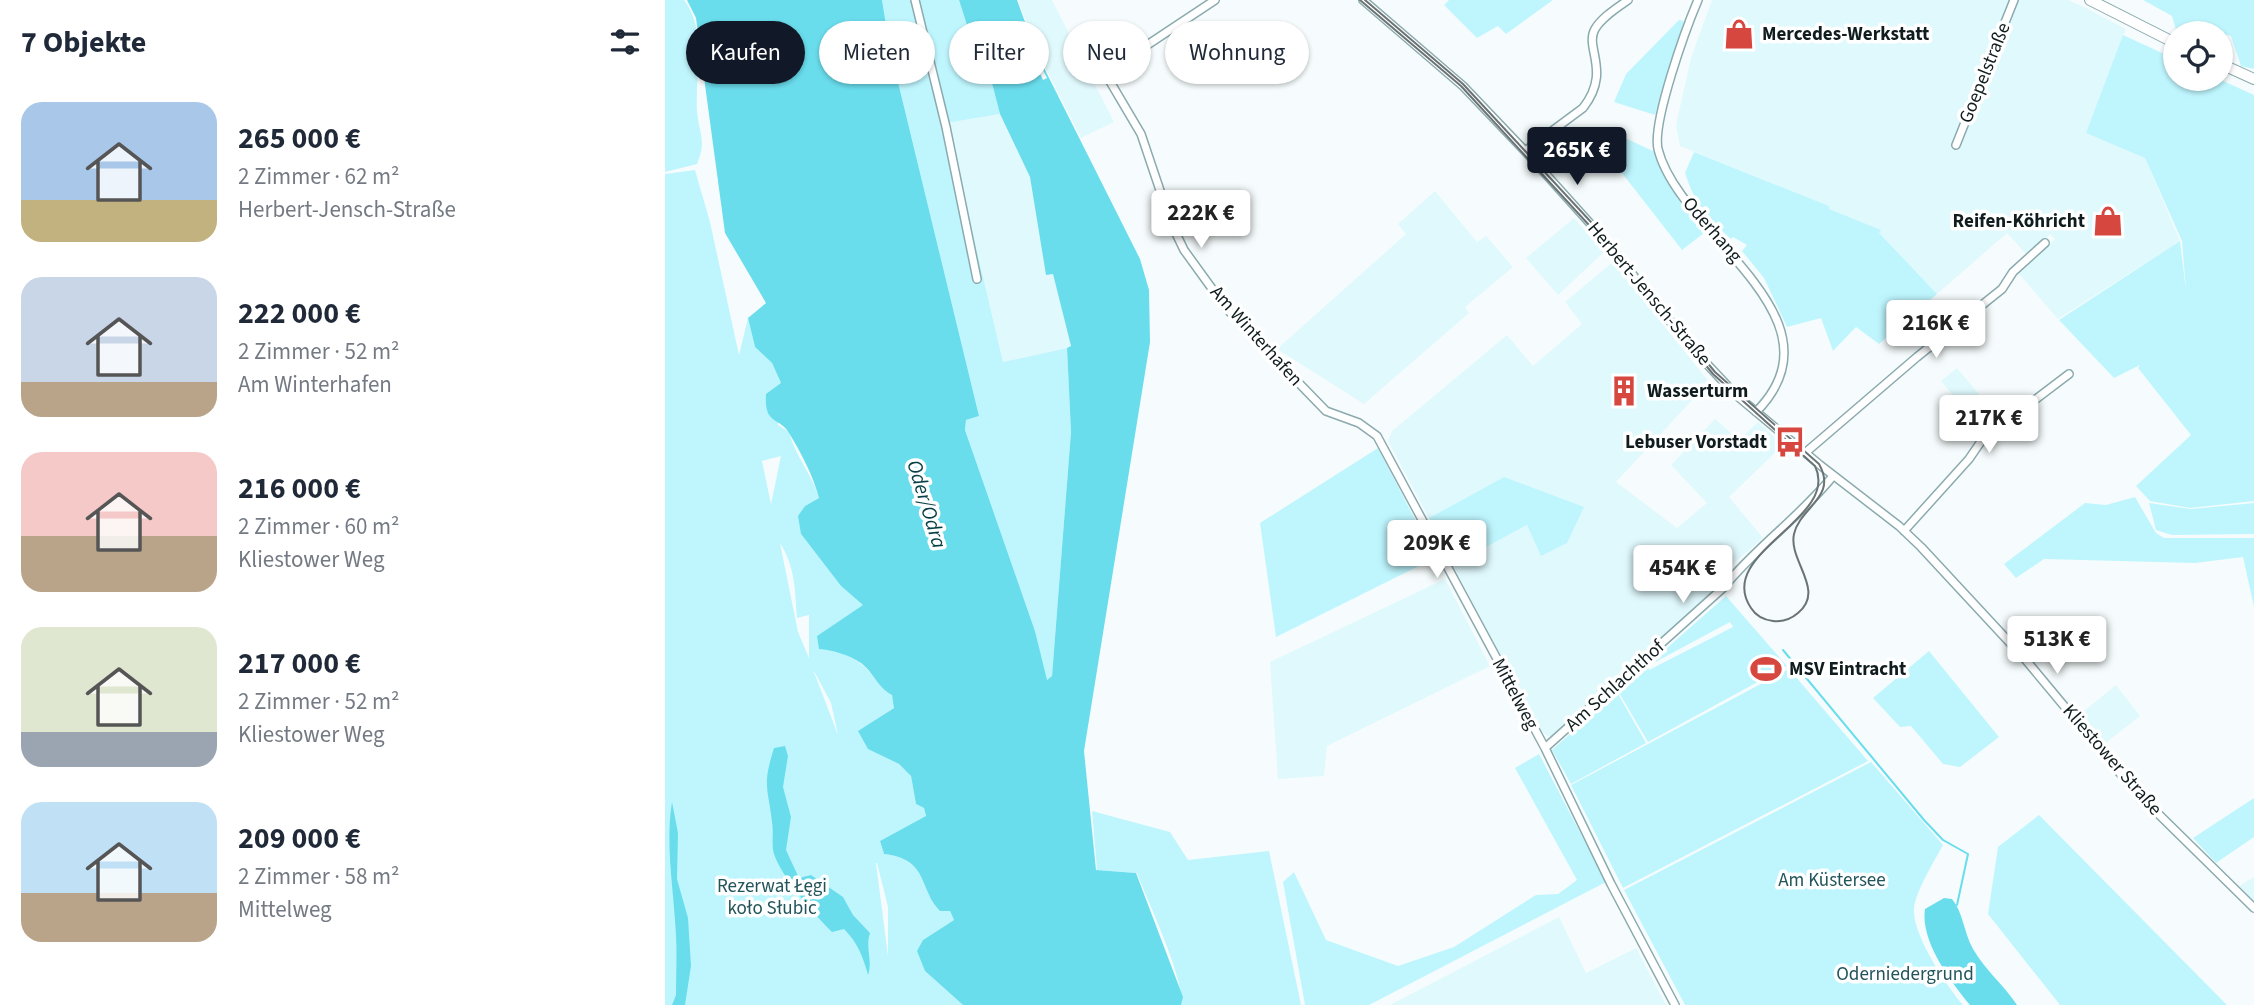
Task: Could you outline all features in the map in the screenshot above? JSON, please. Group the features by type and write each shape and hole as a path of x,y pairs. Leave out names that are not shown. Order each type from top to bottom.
{"street":[{"path":"915,0 946,127 977,279"},
{"name":"Am Winterhafen","path":"1215,0 1105,73 1141,134 1171,223 1184,250 1226,308 1326,411"},
{"name":"Herbert-Jensch-Straße","path":"1363,0 1463,86 1605,240 1690,346 1756,412"},
{"path":"1525,151 1583,108 1590,98 1598,76 1593,43 1594,30 1604,18 1628,0"},
{"name":"Oderhang","path":"1698,0 1660,115 1658,149 1690,210 1747,271 1776,319 1785,355 1767,401 1756,412"},
{"name":"Goepelstraße","path":"1956,145 2014,0"},
{"path":"2090,0 2163,37"},
{"path":"2233,69 2254,79"},
{"path":"1805,453 1917,357 2002,289 2013,272 2045,243"},
{"path":"1903,530 1969,459 1982,440 2069,374"},
{"name":"Mittelweg","path":"1326,411 1359,423 1377,436 1545,748 1611,884 1675,1005"},
{"name":"Kliestower Straße","path":"1756,412 1903,530 2025,659 2134,790 2254,908"},
{"name":"Am Schlachthof","path":"1545,748 1723,588 1748,558 1811,502 1833,476"}],"shaded area":[{"path":"1018,0 1052,0 1063,22 1063,84 1095,84 1114,122 1081,138 1049,75 1049,21 1026,21"},
{"path":"1712,0 2068,0 2086,8 2126,29 2087,133 2145,158 2180,241 2058,319 2019,274 2055,239 2050,234 2028,256 2007,233 1937,294 1878,234 1880,230 1828,209 1829,206 1680,146 1676,125 1691,58"},
{"path":"1000,114 1030,177 1046,274 1053,273 1071,347 1003,362 947,123"},
{"path":"1435,191 1477,242 1486,236 1513,267 1465,307 1469,313 1364,404 1277,349 1406,234 1398,224"},
{"path":"1574,218 1604,252 1558,295 1526,258"},
{"path":"1613,262 1709,382 1616,482 1677,528 1707,503 1671,465 1715,419 1739,440 1758,422 1783,445 1729,497 1763,538 1720,575 1720,587 1553,736 1547,736 1539,729 1453,565 1527,525 1542,555 1504,477 1429,518 1388,441 1392,431 1507,335 1533,366 1582,324 1565,302"},
{"path":"1957,368 1979,394 1963,407 1941,381"},
{"path":"1445,579 1490,666 1327,746 1324,776 1278,779 1270,662"},
{"path":"2116,685 2140,716 2103,745 2079,715"},
{"path":"2254,877 2254,902 2239,886"},
{"path":"1559,917 1586,973 1636,948 1666,1005 1390,1005"}],"green space":[{"path":"665,0 684,0 694,21 686,21 686,84 697,84 697,111 702,143 697,164 665,172"},
{"path":"882,0 959,0 966,21 949,21 949,84 992,84 1000,114 947,123 1003,362 1067,348 1071,432 1052,676 1046,681 1035,631 965,430 966,420 979,416 898,84 935,84 935,21 885,21"},
{"path":"1449,0 1553,0 1506,34 1498,26 1477,38 1444,5"},
{"path":"2143,0 2254,0 2254,69 2241,66 2233,42 2233,21 2173,21 2172,16"},
{"path":"1679,20 1684,21 1655,115 1614,102 1626,74"},
{"path":"2123,35 2163,53 2163,91 2233,91 2233,85 2254,95 2254,501 2190,508 2150,501 2136,486 2191,435 2138,368 2140,365 2114,378 2059,320 2180,241 2186,291 2182,241 2145,158 2086,133"},
{"path":"1625,138 1653,151 1677,198 1704,233 1682,250 1611,159"},
{"path":"1694,152 1829,206 1829,209 1881,230 1879,233 1937,294 1879,344 1856,327 1833,351 1821,318 1787,327 1764,278 1742,251 1747,245 1733,237 1731,239 1723,232 1693,193 1685,173"},
{"name":"Rezerwat Łęgi koło Słubic","path":"695,170 710,222 739,355 748,318 755,347 772,363 781,383 778,425 789,432 819,498 805,506 801,534 841,586 864,605 817,636 860,663 892,695 895,707 859,731 869,749 899,764 911,776 916,804 924,808 926,817 880,841 884,854 898,857 916,868 940,911 950,911 954,920 923,940 925,971 963,1005 665,1005 665,174","holes":["781,456 771,504 762,461","780,543 791,570 797,618 809,615 809,658 798,632","814,671 831,703 838,735","876,863 888,907 888,956"]},
{"path":"1378,448 1435,558 1276,637 1260,523"},
{"path":"1504,477 1584,507 1567,543 1541,556 1527,525 1453,565 1429,518"},
{"path":"2135,497 2156,533 2164,538 2254,538 2254,607 2243,557 2195,563 2044,559 2016,578 2004,564 2085,503 2106,505"},
{"path":"2149,503 2191,509 2254,503 2254,534 2172,535 2156,530"},
{"path":"1726,596 1787,666 1648,742 1618,691","holes":["1730,622 1733,627 1649,670 1648,666"]},
{"path":"1929,651 1999,737 1960,767 1943,764 1911,726 1900,727 1873,698"},
{"path":"1789,669 1868,761 1623,888 1571,785"},
{"path":"1617,692 1646,743 1571,784 1552,750"},
{"path":"1539,754 1606,882 1369,1005 1305,1005 1283,882 1294,872 1326,940 1398,966 1454,947 1536,895 1558,894 1577,880 1515,768"},
{"name":"Am Küstersee","path":"1871,762 1943,845 1917,895 1915,920 1932,959 1963,1005 1685,1005 1624,890"},
{"path":"2254,798 2254,837 2216,863 2193,838"},
{"path":"1092,811 1170,832 1188,860 1269,851 1301,1005 1181,1005 1178,978 1172,960 1137,873 1097,870"},
{"path":"2039,815 2227,1005 2060,1005 1988,914 1998,847"}],"water":[{"name":"Oder/Odra","path":"687,0 882,0 885,21 819,21 819,84 898,84 979,416 966,420 965,430 1035,631 1047,680 1052,676 1071,432 1067,348 1071,346 1053,274 1046,275 1030,177 1000,114 992,84 1049,84 1049,78 1140,259 1149,290 1150,342 1084,751 1096,870 1136,873 1183,997 1181,1005 963,1005 925,971 917,951 923,940 954,920 950,911 940,911 933,902 916,868 898,857 884,854 880,841 926,816 924,808 916,804 911,776 899,764 868,749 858,731 894,708 892,695 861,663 841,653 819,649 817,636 863,605 841,586 801,534 798,516 805,506 819,498 806,464 789,433 767,411 766,394 781,383 772,363 755,347 748,318 766,303 725,233 705,84 805,84 805,21 696,21"},
{"path":"959,0 1017,0 1025,21 966,21"},
{"path":"785,746 788,756 783,787 791,817 786,850 799,878 811,875 843,897 853,915 870,933 868,975 853,939 844,929 832,932 816,916 791,884 774,854 767,779 774,748"},
{"path":"672,802 678,833 677,879 688,918 691,966 685,1005 672,1005 676,995 676,958 670,851"},
{"path":"1944,898 1952,899 1956,904 1973,949 2017,1005 1970,1005 1954,985 1932,947 1925,921 1925,909"}],"waterway":[{"path":"1783,650 1924,820 1943,840 1968,854 1957,905"}],"tram line":[{"path":"1360,0 1461,86 1600,237 1713,374 1815,466 1818,485 1811,503 1762,553 1749,570 1744,588 1751,608 1761,617 1780,621 1798,613 1806,604 1808,595 1796,554 1794,534 1803,516 1821,494 1824,475 1819,464 1715,372 1603,235 1463,84 1365,0"}],"place":[{"name":"Mercedes-Werkstatt","path":"1739,34"},
{"name":"Reifen-Köhricht","path":"2108,221"},
{"name":"Wasserturm","path":"1624,391"},
{"name":"Lebuser Vorstadt","path":"1790,442"},
{"name":"MSV Eintracht","path":"1766,669"}],"park label":[{"name":"Oderniedergrund","path":"1905,974"}]}
